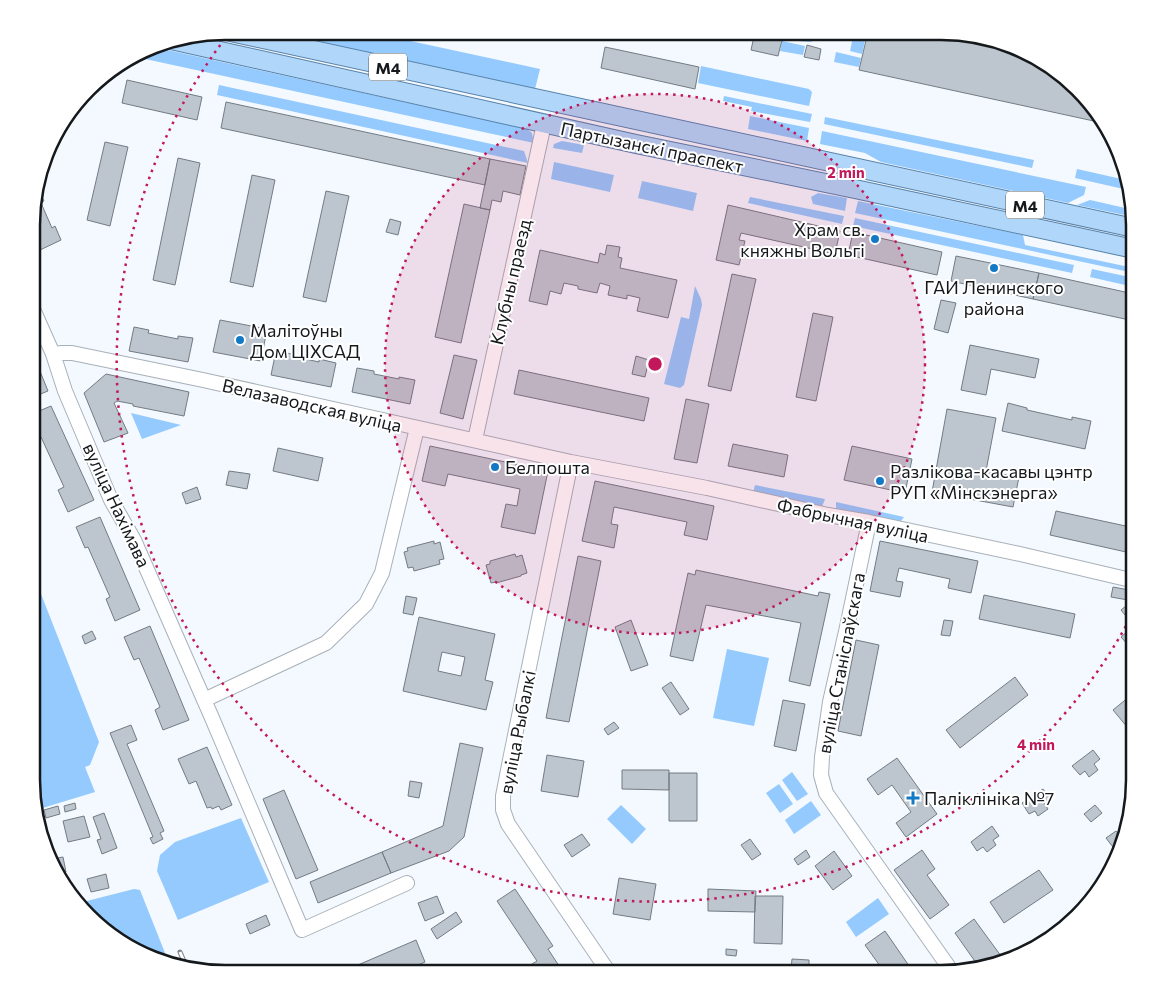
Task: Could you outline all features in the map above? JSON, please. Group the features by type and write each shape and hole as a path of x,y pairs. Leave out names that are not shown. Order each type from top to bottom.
{"main road":[{"name":"Партызанскі праспект","path":"268,40 1126,226"},
{"name":"Партызанскі праспект","path":"189,44 544,124 1126,247"},
{"path":"398,91 410,85 406,70"},
{"path":"544,124 550,101"},
{"path":"910,201 904,194 903,189 908,184 916,181"}],"street":[{"name":"Клубны праезд","path":"475,440 544,124"},
{"name":"вуліца Нахімава","path":"40,325 53,354 65,391 111,500 134,540 302,930 407,883"},
{"name":"Велазаводская вуліца","path":"53,354 62,352 72,353 112,361 571,462"},
{"path":"204,700 326,643 366,604 382,573 417,428"},
{"name":"Фабрычная вуліца","path":"571,462 707,488 1020,554 1126,579"},
{"name":"вуліца Рыбалкі","path":"571,462 511,755 503,796 503,810 508,824 604,965"},
{"name":"вуліца Станіслаўскага","path":"868,522 830,702 821,775 826,793 946,965"}],"shaded area":[{"path":"313,40 406,40 540,69 535,89"},
{"path":"797,40 813,40 810,42"},
{"path":"852,40 865,40 862,54 850,51"},
{"path":"782,41 805,46 803,55 780,51"},
{"path":"167,50 527,129 532,133 534,143 144,59"},
{"path":"836,52 861,58 859,67 834,62"},
{"path":"701,66 809,89 812,92 809,106 698,83"},
{"path":"219,85 524,151 528,163 217,95"},
{"path":"724,96 812,114 810,122 751,111 752,107 723,101"},
{"path":"750,116 809,128 807,141 748,129"},
{"path":"825,117 1034,160 1032,168 824,124"},
{"path":"822,131 1086,187 1084,195 1068,203 881,162 865,153 820,144"},
{"path":"562,141 584,145 582,153 553,148 554,144"},
{"path":"554,162 614,175 610,192 551,179"},
{"path":"1077,169 1120,179 1122,189 1075,178"},
{"path":"642,181 697,193 693,211 638,198"},
{"path":"818,193 847,198 845,211 813,204 811,197"},
{"path":"750,197 844,216 842,224 748,203"},
{"path":"1090,200 1125,208 1126,215 1077,205"},
{"path":"858,201 1023,235 1025,245 1126,266 1126,271 855,213"},
{"path":"855,218 1074,265 1072,273 853,226"},
{"path":"1092,269 1126,276 1126,285 1090,277"},
{"path":"695,286 702,305 684,385 680,388 664,384 681,317 689,319"},
{"path":"131,413 181,425 142,439"},
{"path":"755,485 825,499 822,507 753,493"},
{"path":"836,502 904,517 901,521 896,522 836,510"},
{"path":"40,591 99,742 90,765 85,767 95,792 43,808 40,792"},
{"path":"727,649 769,658 754,726 713,718"},
{"path":"792,772 808,794 797,801 782,780"},
{"path":"779,784 793,804 780,813 766,793"},
{"path":"811,801 821,815 794,834 785,820"},
{"path":"621,805 646,829 632,844 607,819"},
{"path":"241,818 269,882 178,920 157,871 160,855 175,842"},
{"path":"134,889 140,890 166,955 143,946 122,934 85,901"},
{"path":"878,898 889,914 856,937 846,922"}],"building":[{"path":"753,40 782,40 778,56 751,50"},
{"path":"866,40 953,40 989,46 1023,59 1054,78 1072,94 1094,121 859,70"},
{"path":"807,45 821,49 819,60 804,57"},
{"path":"605,47 699,67 695,89 601,68"},
{"path":"127,80 202,97 197,120 122,103"},
{"path":"226,102 490,159 485,185 221,128"},
{"path":"105,142 128,147 110,226 87,220"},
{"path":"178,158 200,163 175,285 153,280"},
{"path":"490,159 526,166 520,195 503,191 501,202 492,200 490,210 480,208"},
{"path":"252,175 275,180 253,287 230,282"},
{"path":"326,191 349,196 326,302 303,297"},
{"path":"41,204 52,228 55,226 61,240 40,250"},
{"path":"464,204 490,210 461,343 435,337"},
{"path":"728,205 840,231 835,254 741,233 739,240 745,241 739,265 716,260"},
{"path":"390,219 401,222 398,235 386,232"},
{"path":"853,232 942,252 937,275 848,255"},
{"path":"607,245 620,247 618,257 622,258 620,268 677,280 668,318 637,311 640,298 627,295 627,299 608,295 610,286 600,283 597,293 578,289 578,286 564,283 561,294 550,291 547,305 529,301 540,250 598,263 600,253 605,255"},
{"path":"956,256 1039,273 1033,299 951,281"},
{"path":"1039,273 1126,292 1126,319 1033,299"},
{"path":"732,274 756,279 731,391 708,386"},
{"path":"941,300 956,303 948,333 934,329"},
{"path":"813,313 833,317 816,401 796,397"},
{"name":"Малітоўны Дом ЦІХСАД","path":"220,320 267,329 261,361 213,352"},
{"path":"134,327 149,330 148,333 178,339 178,336 193,338 188,362 129,351"},
{"path":"970,345 1039,359 1035,378 991,369 986,395 961,390"},
{"path":"276,351 319,362 319,359 336,363 331,387 271,375"},
{"path":"454,355 477,360 463,419 440,413"},
{"path":"636,356 649,360 645,377 632,374"},
{"path":"357,368 374,371 374,374 415,380 410,404 352,392"},
{"path":"519,370 649,398 644,421 514,394"},
{"path":"40,371 48,391 40,394"},
{"path":"106,374 189,392 184,416 117,401 114,403 128,433 104,442 84,393"},
{"path":"686,399 709,404 697,463 674,459"},
{"path":"1008,403 1027,408 1027,410 1072,420 1072,417 1091,421 1085,449 1002,431"},
{"path":"51,406 94,500 68,512 58,490 64,487 40,438 40,411"},
{"path":"947,409 996,418 986,471 1019,477 1013,507 932,492"},
{"path":"733,444 788,455 784,477 728,466"},
{"path":"430,446 548,471 535,534 501,527 506,504 517,506 520,489 448,474 445,486 422,481"},
{"path":"852,446 912,459 905,493 844,480"},
{"path":"278,448 323,458 318,481 273,471"},
{"path":"229,471 250,474 247,489 226,485"},
{"path":"595,481 714,506 707,540 684,535 687,522 614,507 611,524 618,525 614,548 582,541"},
{"path":"197,487 201,499 186,504 182,493"},
{"path":"1056,511 1126,526 1126,552 1050,535"},
{"path":"100,517 140,610 115,621 106,599 110,597 88,547 85,548 76,527"},
{"path":"434,541 434,544 440,542 444,559 439,560 440,564 414,571 413,567 408,568 404,552 408,551 407,548"},
{"path":"880,541 978,561 971,593 948,588 950,579 899,568 896,581 903,582 900,597 870,591"},
{"path":"515,554 516,557 522,555 527,573 491,583 486,565 490,564 490,561"},
{"path":"578,556 601,561 569,722 546,718"},
{"path":"696,570 818,596 819,592 830,594 810,686 789,681 801,623 706,605 693,661 670,656 688,573 695,575"},
{"path":"1113,587 1126,589 1126,600 1111,597"},
{"path":"984,595 1075,614 1070,638 979,619"},
{"path":"406,596 417,598 413,615 403,613"},
{"path":"1126,606 1126,616 1121,610"},
{"path":"419,617 495,634 485,680 493,682 486,710 403,691","holes":["442,652 465,657 461,676 438,671"]},
{"path":"631,620 648,665 631,671 615,627"},
{"path":"944,620 953,621 950,636 941,635"},
{"path":"150,626 189,720 163,730 155,710 160,707 139,658 134,660 124,637"},
{"path":"92,631 96,639 85,644 82,636"},
{"path":"1126,633 1126,643 1121,637"},
{"path":"856,640 879,645 861,736 838,731"},
{"path":"1015,677 1028,695 960,748 946,730"},
{"path":"671,682 689,709 680,715 662,688"},
{"path":"1126,699 1126,726 1113,710"},
{"path":"783,700 805,704 796,751 774,746"},
{"path":"614,722 619,728 608,735 604,729"},
{"path":"131,725 137,740 127,744 164,831 160,833 163,839 153,844 150,838 153,837 110,733"},
{"path":"460,743 483,748 464,837 449,851 391,873 382,852 443,826"},
{"path":"207,747 232,805 221,810 219,806 212,809 211,807 207,808 196,781 189,784 178,759"},
{"path":"1093,750 1100,759 1094,764 1098,770 1089,777 1085,771 1080,775 1072,766"},
{"path":"547,755 584,761 578,797 541,791"},
{"name":"Паліклініка №7","path":"897,758 937,814 906,837 896,823 911,812 892,785 878,795 867,779"},
{"path":"622,770 669,770 669,790 622,789"},
{"path":"669,773 697,773 697,821 669,821"},
{"path":"410,781 422,783 419,798 408,796"},
{"path":"1043,789 1050,799 1044,803 1048,809 1038,816 1035,811 1029,814 1022,803"},
{"path":"284,790 318,870 296,879 263,799"},
{"path":"75,803 76,809 65,812 64,806"},
{"path":"1095,805 1102,813 1091,822 1084,814"},
{"path":"58,806 60,814 46,818 44,810"},
{"path":"104,813 117,848 102,854 97,840 101,839 93,817"},
{"path":"84,816 90,837 68,842 63,821"},
{"path":"992,826 999,836 993,840 996,845 987,852 983,847 977,851 971,842"},
{"path":"1116,831 1118,834 1113,847 1106,838"},
{"path":"582,834 590,845 572,857 564,845"},
{"path":"750,839 761,854 752,860 741,845"},
{"path":"806,850 810,857 798,865 794,859"},
{"path":"922,850 935,869 927,875 949,905 930,919 894,870"},
{"path":"834,851 852,876 833,890 815,866"},
{"path":"382,852 391,873 318,903 310,882"},
{"path":"63,857 66,872 65,872 57,858"},
{"path":"1039,870 1053,890 1004,923 990,902"},
{"path":"106,874 109,888 91,892 87,879"},
{"path":"619,878 656,884 650,920 613,914"},
{"path":"515,889 553,946 548,949 558,965 530,965 537,961 497,901"},
{"path":"708,889 756,891 755,912 708,911"},
{"path":"437,896 444,913 425,921 418,903"},
{"path":"755,896 783,896 782,944 754,943"},
{"path":"456,912 462,922 437,939 431,929"},
{"path":"266,915 270,925 250,934 246,924"},
{"path":"974,919 1000,955 975,961 955,933"},
{"path":"885,931 908,965 879,965 865,945"},
{"path":"416,940 425,962 418,965 358,965"},
{"path":"726,949 737,950 736,956 726,955"},
{"path":"792,959 809,960 809,965 791,965"}],"railway":[{"path":"180,952 183,960"}],"place":[{"name":"Храм св. княжны Вольгі","path":"875,239"},
{"name":"ГАИ Ленинского района","path":"994,268"},
{"name":"Малітоўны Дом ЦІХСАД","path":"240,340"},
{"name":"Белпошта","path":"495,467"},
{"name":"Разлікова-касавы цэнтр РУП «Мінскэнерга»","path":"880,481"},
{"name":"Паліклініка №7","path":"913,798"}]}
